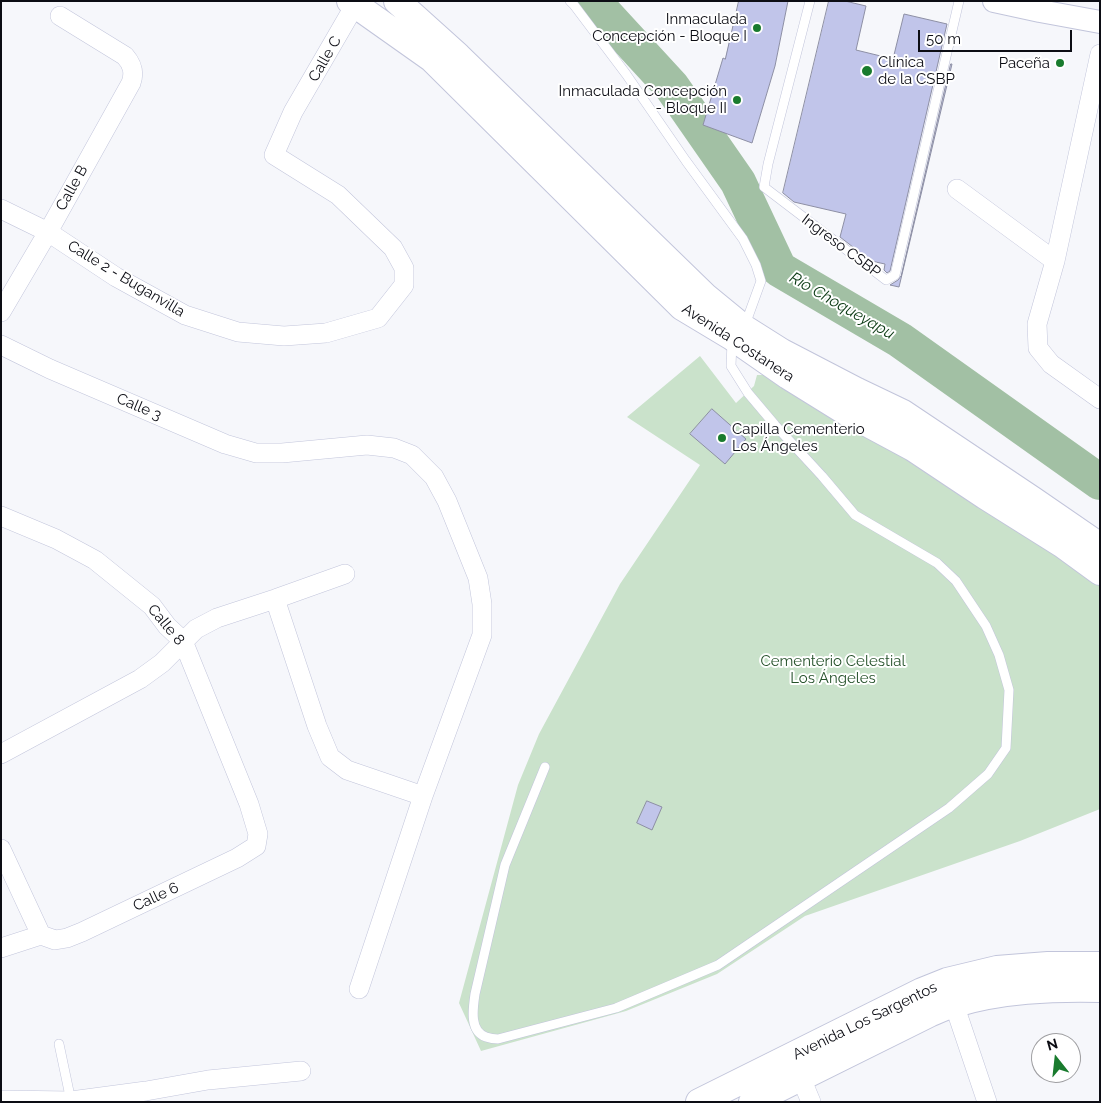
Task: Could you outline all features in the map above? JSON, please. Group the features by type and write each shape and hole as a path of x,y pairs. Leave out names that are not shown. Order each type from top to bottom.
{"main road":[{"name":"Avenida Costanera","path":"397,1 458,56 705,296 738,332 788,376 846,412 913,448 1100,572"},
{"name":"Avenida Costanera","path":"353,3 432,59 682,307 782,352 903,413 1100,546"},
{"name":"Avenida Los Sargentos","path":"950,993 997,969 1048,965 1100,965"},
{"name":"Avenida Los Sargentos","path":"752,1102 796,1067 922,991 993,994 1042,989 1100,989"},
{"name":"Avenida Los Sargentos","path":"699,1102 796,1067"}],"street":[{"path":"994,1 1100,22"},
{"name":"Calle C","path":"353,3 293,112 274,155 338,196 393,248 404,268 404,285 394,299"},
{"name":"Calle B","path":"1,312 131,83 133,72 130,61 125,56 60,16"},
{"path":"1100,54 1055,262 1037,324 1038,348 1050,364 1100,399"},
{"path":"957,188 1055,262"},
{"name":"Calle 2 - Buganvilla","path":"1,209 48,232 116,277 185,315 238,332 284,336 326,333 378,318 394,299"},
{"name":"Calle 3","path":"1,345 50,369 224,444 256,453 282,453 367,445 394,448 412,455 434,477 447,501 478,578 482,604 482,635 422,796 360,988"},
{"name":"Calle 8","path":"1,516 56,539 95,560 152,606 167,626 183,641 249,804 258,834"},
{"path":"1,754 140,679 162,664 196,629 217,618 345,574"},
{"path":"276,599 317,726 330,757 347,770 422,796"},
{"name":"Calle 6","path":"41,935 55,940 82,932 237,858 256,846 258,834"},
{"path":"1,849 41,935 1,948"},
{"path":"950,993 987,1102"},
{"path":"796,1067 811,1102"},
{"path":"1,1100 71,1101 208,1080 301,1071"}],"lane":[{"path":"545,767 505,866 475,994 472,1015 476,1030 484,1037 498,1039 616,1008 718,965 949,808 988,774 1006,748 1009,690 999,655 986,626 956,581 937,563 855,515 748,393 731,366 738,332 761,281 752,257 742,239 626,74 570,1"},
{"name":"Ingreso CSBP","path":"810,1 768,164 764,187 886,280 895,275 959,1"},
{"path":"59,1044 71,1101"}],"green space":[{"name":"Cementerio Celestial Los Ángeles","path":"700,356 736,403 754,386 757,375 770,375 933,465 1100,584 1100,809 1020,841 805,916 717,974 626,1011 481,1051 459,1003 518,785 539,734 620,584 700,465 627,417"}],"building":[{"path":"739,1 788,1 775,66 752,143 703,125 723,58 725,59"},
{"path":"829,1 845,1 866,6 856,50 893,59 904,14 947,24 890,271 887,273 884,270 885,264 871,261 840,237 846,214 794,202 783,193"},
{"path":"951,64 899,287 890,285 901,276"},
{"path":"712,409 746,439 725,464 690,434"},
{"path":"647,801 662,807 652,830 637,823"}],"waterway":[{"name":"Río Choqueyapu","path":"593,1 672,87 738,182 779,269 900,340 1100,482"}],"place":[{"name":"Inmaculada Concepción - Bloque I","path":"757,28"},
{"name":"Paceña","path":"1060,63"},
{"name":"Clínica de la CSBP","path":"867,71"},
{"name":"Inmaculada Concepción - Bloque II","path":"737,100"},
{"name":"Capilla Cementerio Los Ángeles","path":"722,438"}]}
